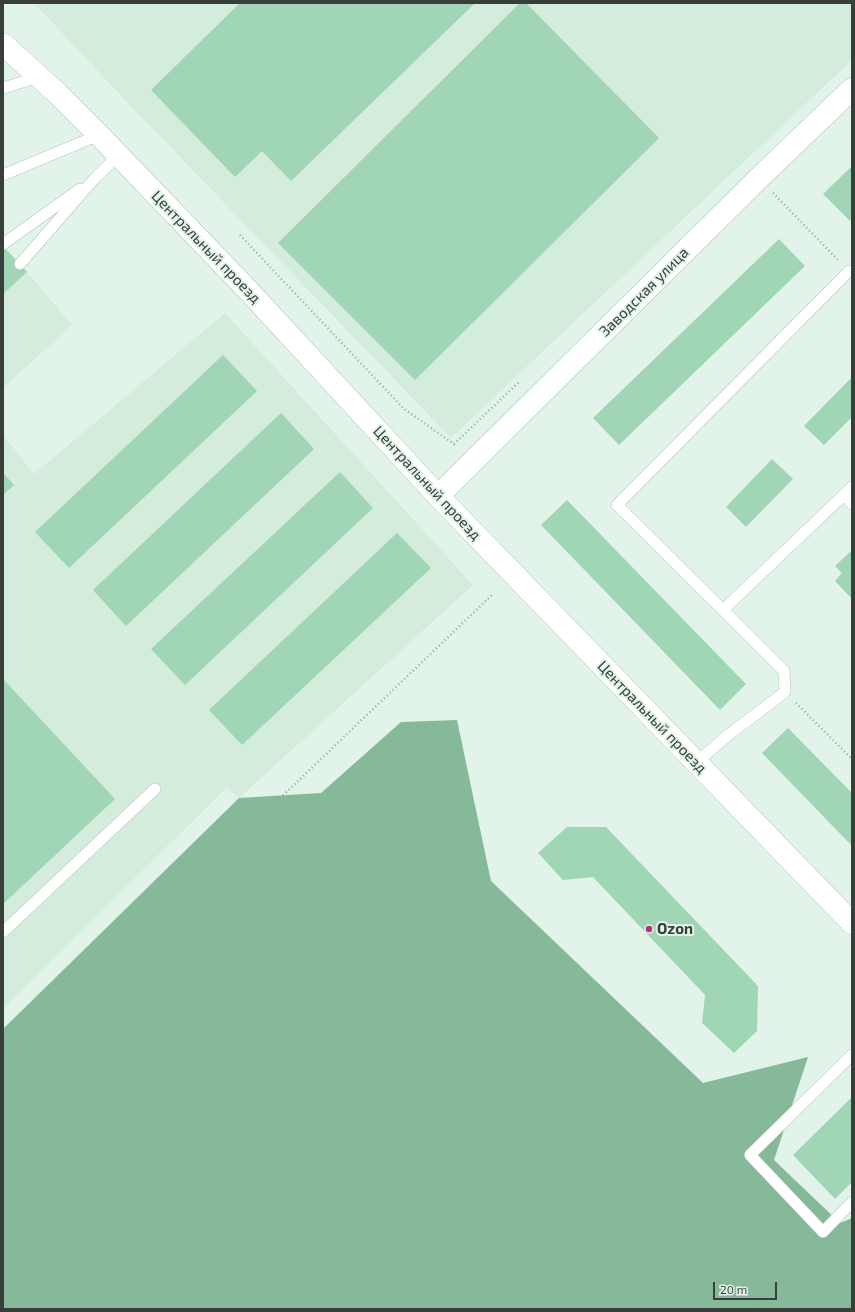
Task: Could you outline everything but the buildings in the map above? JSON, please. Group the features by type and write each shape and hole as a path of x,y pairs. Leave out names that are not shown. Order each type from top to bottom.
{"main road":[{"name":"Центральный проезд","path":"3,44 40,77 99,135 250,293 438,496 852,923"},
{"name":"Заводская улица","path":"438,496 759,178 852,89"}],"lane":[{"path":"3,88 40,77"},
{"path":"3,175 99,135"},
{"path":"20,264 95,178 118,156"},
{"path":"3,244 95,178"},
{"path":"697,762 727,736 785,692 784,671 617,505 849,271"},
{"path":"723,610 852,487"},
{"path":"844,495 852,504"},
{"path":"3,932 155,789"},
{"path":"852,1055 750,1155 823,1232 852,1202"}],"path":[{"path":"759,178 849,271"},
{"path":"240,235 404,409 454,444 523,379"},
{"path":"3,1064 493,594"},
{"path":"785,692 852,759"},
{"path":"756,1309 823,1232"}],"shaded area":[{"path":"34,3 852,3 852,60 451,438 125,100"},
{"path":"3,246 72,325 3,388"},
{"path":"225,313 473,585 239,798 227,787 3,1009 3,435 34,474"}],"green space":[{"path":"457,720 491,881 703,1083 808,1057 774,1160 840,1223 852,1218 852,1309 3,1309 3,1029 239,798 321,793 401,722"}],"place":[{"name":"Ozon","path":"649,929"}]}
